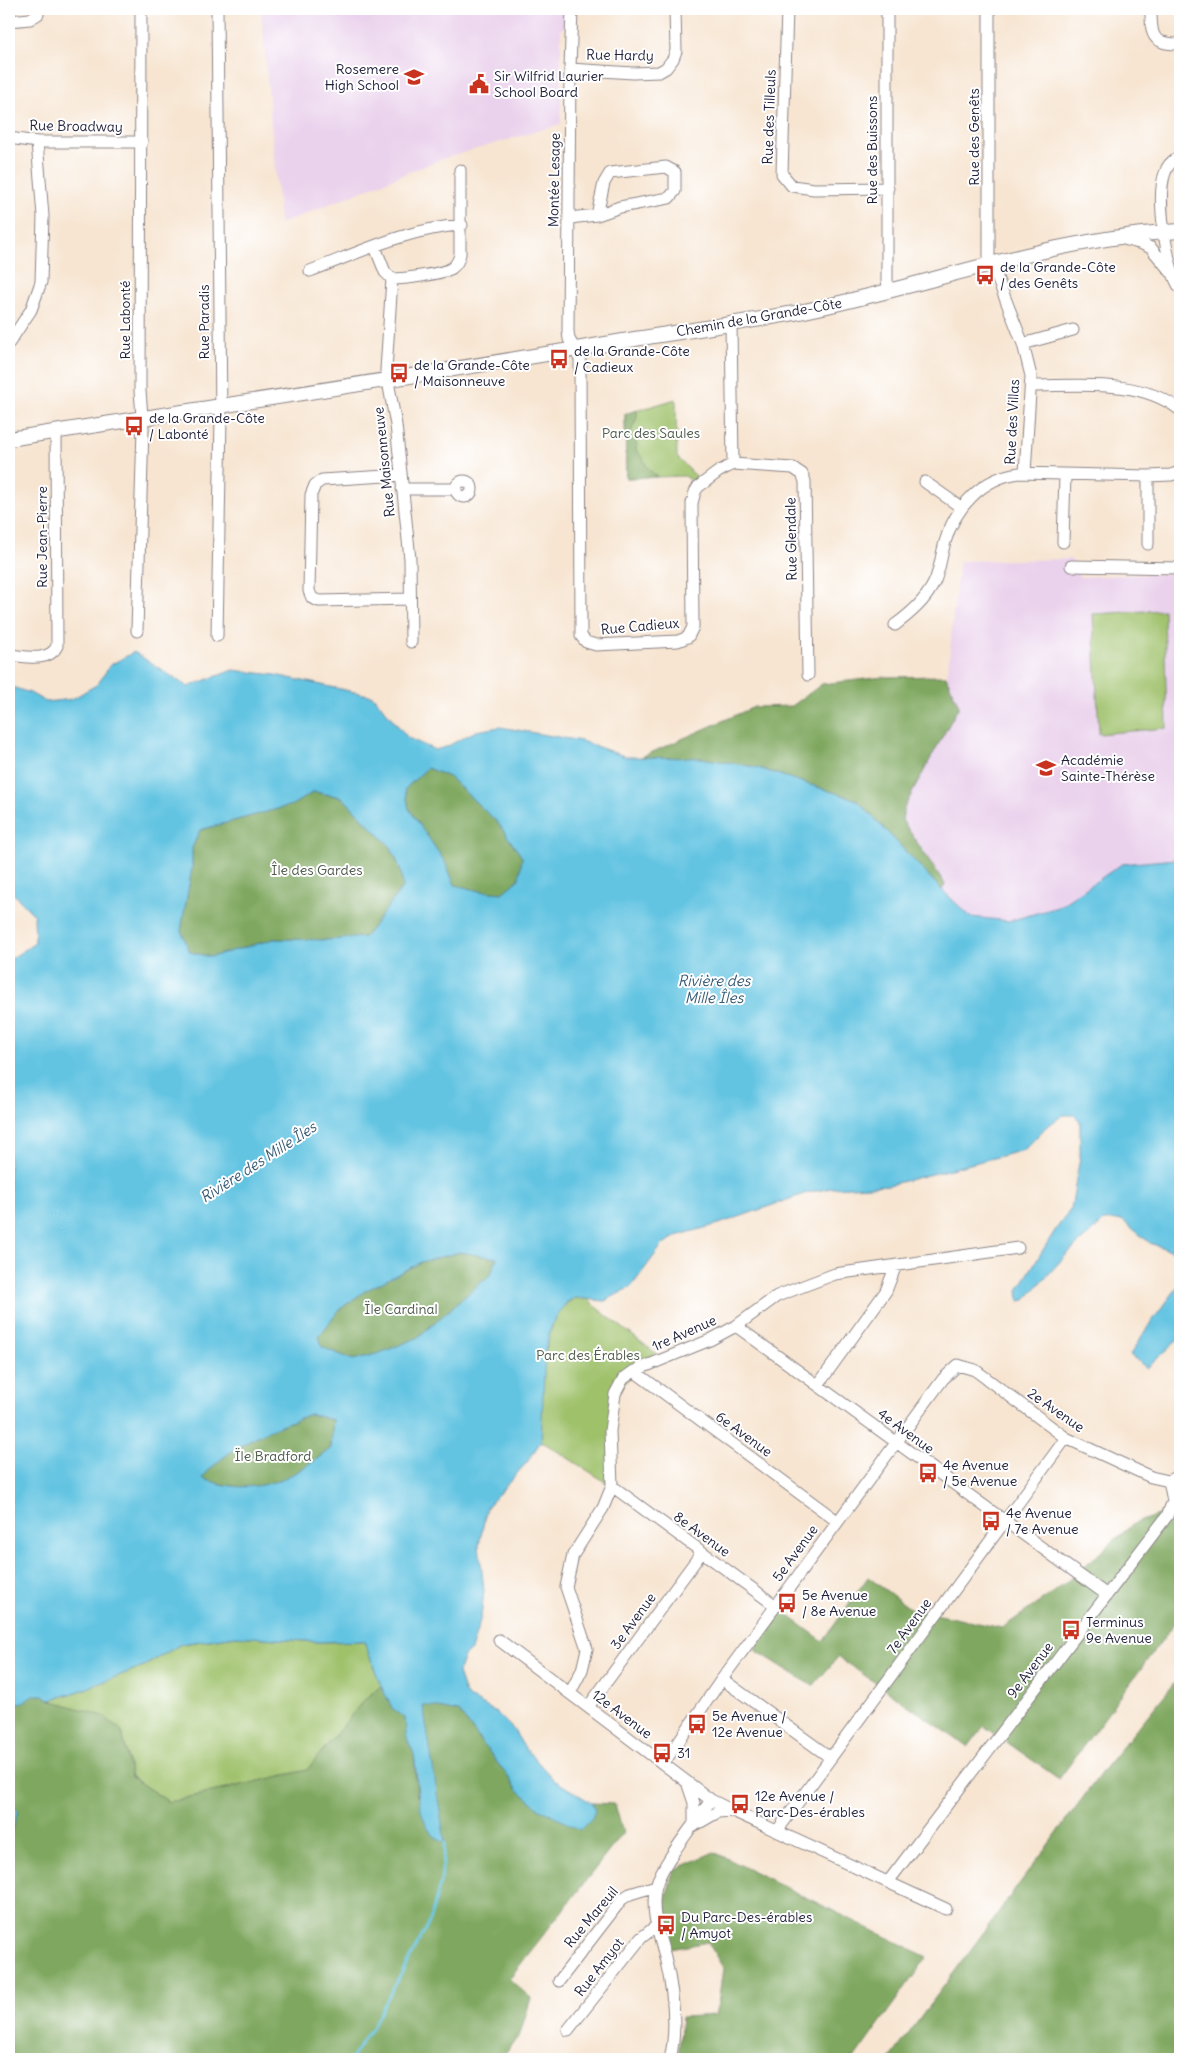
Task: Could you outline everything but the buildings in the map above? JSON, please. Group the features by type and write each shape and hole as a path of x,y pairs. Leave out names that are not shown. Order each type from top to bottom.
{"main road":[{"name":"Chemin de la Grande-Côte","path":"9,439 389,381 800,311 889,291 1063,246 1114,237 1180,231"}],"street":[{"path":"9,20 30,19 38,14 40,9"},
{"name":"Rue Labonté","path":"138,631 143,430 140,391 141,9"},
{"name":"Rue Paradis","path":"217,9 221,450 217,636"},
{"name":"Montée Lesage","path":"572,9 568,218 569,339 575,350"},
{"name":"Rue Hardy","path":"570,69 633,73 659,72 666,68 673,60 676,50 675,9"},
{"name":"Rue des Tilleuls","path":"787,9 782,174 792,186 814,189 888,188"},
{"name":"Rue des Buissons","path":"887,9 887,272 889,291"},
{"name":"Rue des Genêts","path":"989,9 988,238 989,257 992,264"},
{"path":"1151,9 1151,30 1155,38 1162,43 1180,44"},
{"name":"Rue Broadway","path":"9,138 37,142 142,142"},
{"path":"9,343 31,310 41,282 43,216 37,142"},
{"path":"1180,156 1169,165 1163,178 1162,193 1164,232 1174,275 1180,288"},
{"path":"568,218 597,215 620,207 669,198 675,191 675,172 666,166 610,173 604,183 597,215"},
{"path":"375,247 385,272 392,279 414,277 446,270 454,266 460,257 462,225 460,170"},
{"path":"310,271 428,229 462,225"},
{"path":"1114,237 1151,248 1174,275"},
{"name":"Rue des Villas","path":"992,264 1028,361 1031,386 1025,473"},
{"name":"Rue Maisonneuve","path":"392,279 386,370 396,425 410,559 412,642"},
{"path":"731,323 733,464"},
{"path":"1023,344 1073,330"},
{"name":"Rue Cadieux","path":"575,350 580,359 580,630 582,638 586,642 596,646 678,641 690,634 693,623 692,508 694,495 701,484 733,464"},
{"path":"1031,386 1098,386 1128,389 1161,398 1180,410"},
{"name":"Rue Jean-Pierre","path":"9,655 46,656 54,651 57,641 56,432"},
{"name":"Rue Glendale","path":"733,464 793,468 800,472 804,479 808,675"},
{"name":"Rue des Villas","path":"895,625 914,610 930,589 940,567 950,530 962,508 973,496 994,481 1010,474 1025,473 1148,476 1171,475 1180,472"},
{"path":"400,475 322,480 315,485 311,496 309,591 314,599 321,601 410,599"},
{"path":"1063,542 1065,475"},
{"path":"1148,476 1148,544"},
{"path":"925,482 962,508"},
{"path":"402,490 456,489"},
{"path":"1071,566 1180,568"},
{"name":"1re Avenue","path":"570,1693 582,1670 587,1649 566,1587 574,1555 603,1508 612,1486 610,1430 614,1394 623,1379 634,1371 710,1340 736,1326 777,1296 835,1274 1018,1248"},
{"path":"818,1385 886,1291 896,1265"},
{"name":"4e Avenue","path":"736,1326 1107,1596"},
{"name":"2e Avenue","path":"958,1365 975,1370 1066,1438 1151,1477 1169,1481"},
{"name":"5e Avenue","path":"663,1764 722,1679 837,1521 944,1378 958,1365"},
{"name":"6e Avenue","path":"634,1371 837,1521"},
{"name":"7e Avenue","path":"777,1831 1066,1438"},
{"path":"1169,1481 1180,1474"},
{"name":"9e Avenue","path":"888,1882 1167,1516 1173,1501 1169,1481"},
{"name":"8e Avenue","path":"612,1486 776,1606"},
{"name":"3e Avenue","path":"588,1707 702,1552"},
{"name":"12e Avenue","path":"500,1640 711,1800 733,1812 946,1909"},
{"path":"722,1679 831,1758"},
{"path":"686,1781 694,1803 694,1826"},
{"path":"670,2059 673,2049 675,2017 665,1960 656,1926 654,1908 656,1886 666,1864 711,1800"},
{"path":"694,1826 718,1812 733,1812"},
{"name":"Rue Mareuil","path":"558,1982 622,1899 630,1894 656,1886"},
{"name":"Rue Amyot","path":"568,2030 641,1938 656,1926"}],"shaded area":[{"name":"Rosemere High School","path":"261,9 572,9 572,17 561,30 561,124 439,160 280,224"},
{"name":"Académie Sainte-Thérèse","path":"1071,559 1079,577 1178,573 1180,631 1180,821 1178,858 1123,865 1058,909 1009,921 971,917 877,825 944,714 960,561"}],"green space":[{"path":"1176,239 1180,239 1180,259 1177,259 1174,244"},
{"name":"Parc des Saules","path":"676,399 677,457 700,480 695,484 685,476 626,478 625,414"},
{"path":"637,410 637,418 631,438 637,444 636,450 643,458 647,467 657,477 626,478 625,414"},
{"path":"1164,610 1167,728 1099,734 1093,614"},
{"path":"946,676 959,706 904,808 902,820 945,884 942,890 857,800 755,767 701,758 639,758 754,707 792,706 822,684 883,677"},
{"path":"427,768 449,777 498,823 522,857 519,880 502,893 480,891 455,885 445,862 409,809 405,789"},
{"name":"Île des Gardes","path":"314,792 342,797 391,847 400,868 403,886 365,938 328,940 274,939 211,957 190,952 181,930 192,868 192,848 200,830 292,805"},
{"name":"Ïle Cardinal","path":"460,1252 497,1258 491,1274 417,1338 380,1353 353,1360 322,1347 319,1336 340,1309 365,1291 421,1262"},
{"name":"Parc des Érables","path":"575,1298 588,1299 663,1359 634,1371 615,1394 612,1486 541,1441 542,1384 548,1341 554,1323 562,1308"},
{"name":"Ïle Bradford","path":"310,1414 333,1420 331,1448 301,1470 286,1478 255,1486 238,1487 201,1478 222,1457 262,1433"},
{"path":"1180,1507 1180,1616 1059,1779 984,1726 968,1747 838,1657 813,1686 755,1650 782,1611 823,1641 868,1577 911,1609 1002,1628 1057,1590 1133,1524"},
{"path":"236,1636 319,1642 364,1641 381,1686 363,1701 307,1770 169,1802 131,1777 122,1731 50,1700 80,1691 146,1665 181,1644"},
{"path":"1180,1676 1180,2059 890,2059 1104,1769"},
{"path":"381,1686 392,1708 405,1718 407,1738 414,1754 417,1797 427,1736 423,1704 459,1712 518,1790 540,1809 595,1811 592,1803 615,1804 623,1833 509,1979 531,1998 519,2037 500,2059 9,2059 9,1701 22,1702 35,1695 43,1695 50,1700 104,1716 122,1731 131,1777 169,1802 307,1770 363,1701"},
{"path":"714,1852 927,1957 854,2059 678,2059 682,2017 715,2015 723,1968 708,1942 671,1949 665,1901 674,1870"}],"water":[{"name":"Rivière des Mille Îles","path":"134,652 188,687 233,670 275,675 373,696 408,738 435,750 446,747 476,731 500,727 581,741 627,757 701,758 755,767 857,800 942,890 971,917 1009,921 1058,907 1122,864 1176,859 1180,861 1180,1254 1150,1243 1122,1220 1104,1221 1066,1255 1025,1300 1019,1301 1018,1290 1056,1229 1071,1209 1080,1157 1080,1121 1074,1115 1063,1115 1046,1127 1024,1150 889,1185 831,1188 807,1193 719,1224 679,1235 663,1244 631,1287 605,1301 575,1298 567,1302 552,1324 545,1350 541,1441 528,1461 487,1507 479,1545 484,1591 481,1617 471,1650 464,1656 458,1673 468,1697 496,1712 513,1729 524,1747 554,1780 592,1803 595,1810 592,1818 580,1830 540,1809 518,1790 459,1712 423,1705 445,1843 435,1837 423,1817 414,1755 406,1736 405,1718 392,1708 381,1686 364,1641 319,1642 236,1636 181,1644 146,1665 80,1691 50,1700 43,1695 35,1695 22,1703 9,1701 9,960 35,943 34,915 9,889 9,686 30,693 46,702 72,699 98,684 110,665","holes":["427,768 449,777 498,823 522,857 519,879 502,893 480,891 455,885 445,862 409,809 405,789","314,792 342,797 391,847 400,868 403,887 365,937 328,940 274,939 211,957 190,952 181,930 192,868 192,848 200,830 292,805","460,1252 497,1258 491,1274 417,1338 380,1353 353,1360 322,1347 319,1336 340,1309 365,1291 421,1262","310,1414 333,1420 331,1448 301,1469 271,1483 238,1487 202,1478 213,1466 238,1447 266,1432"]},
{"path":"1180,1284 1180,1338 1147,1368 1130,1355 1147,1328"},
{"path":"9,1806 14,1806 18,1811 9,1840"}],"waterway":[{"path":"351,2059 372,2027 429,1923 441,1881 445,1843"}],"place":[{"name":"Rosemere High School","path":"414,77"},
{"name":"Sir Wilfrid Laurier School Board","path":"479,84"},
{"name":"de la Grande-Côte / des Genêts","path":"985,275"},
{"name":"de la Grande-Côte / Cadieux","path":"559,359"},
{"name":"de la Grande-Côte / Maisonneuve","path":"399,373"},
{"name":"de la Grande-Côte / Labonté","path":"134,426"},
{"name":"Académie Sainte-Thérèse","path":"1046,768"},
{"name":"4e Avenue / 5e Avenue","path":"928,1473"},
{"name":"4e Avenue / 7e Avenue","path":"991,1521"},
{"name":"5e Avenue / 8e Avenue","path":"787,1603"},
{"name":"Terminus 9e Avenue","path":"1071,1630"},
{"name":"5e Avenue / 12e Avenue","path":"697,1724"},
{"name":"31","path":"662,1753"},
{"name":"12e Avenue / Parc-Des-érables","path":"740,1804"},
{"name":"Du Parc-Des-érables / Amyot","path":"666,1925"}]}
